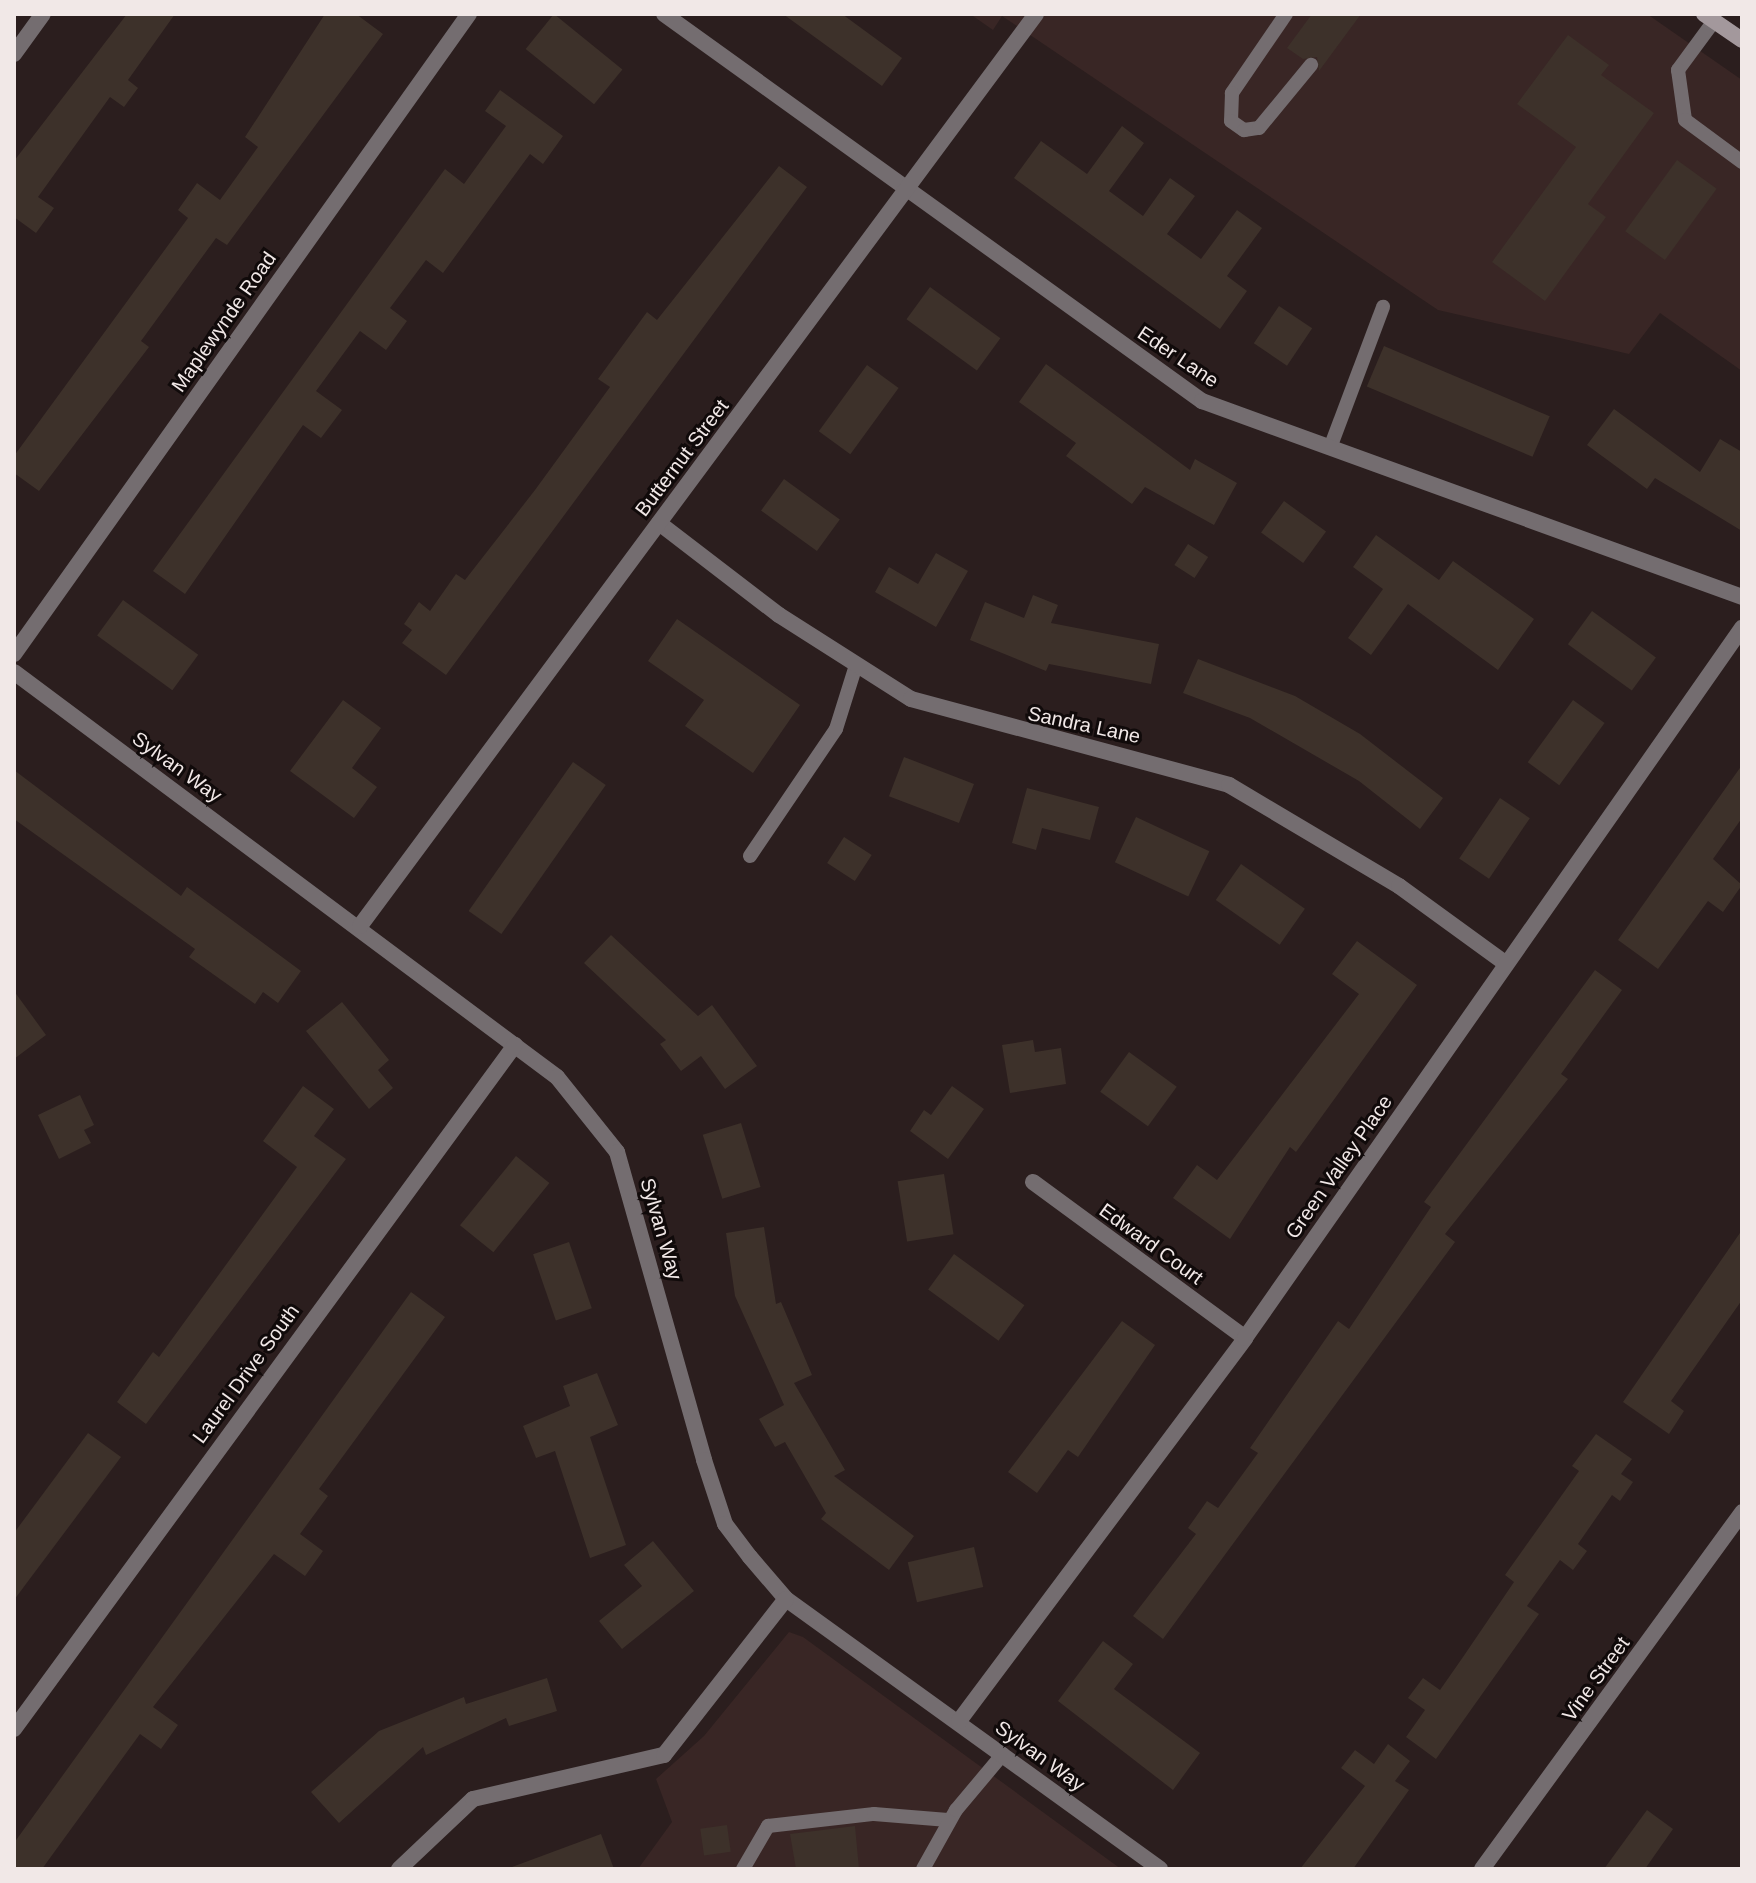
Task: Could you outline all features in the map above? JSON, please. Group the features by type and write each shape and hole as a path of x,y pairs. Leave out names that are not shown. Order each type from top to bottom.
{"main road":[{"path":"1709,18 1742,40"}],"street":[{"path":"14,54 43,14"},
{"name":"Maplewynde Road","path":"14,654 469,14"},
{"name":"Eder Lane","path":"664,14 908,185 1202,401 1742,597"},
{"name":"Butternut Street","path":"360,926 1036,14"},
{"name":"Sandra Lane","path":"659,523 856,665 911,699 1229,785 1399,886 1505,963"},
{"name":"Green Valley Place","path":"959,1721 1245,1338 1742,628"},
{"name":"Sylvan Way","path":"14,672 360,926 557,1077 617,1152 725,1524 786,1599 1160,1869"},
{"name":"Laurel Drive South","path":"14,1729 515,1045"},
{"name":"Edward Court","path":"1033,1182 1245,1338"},
{"name":"Vine Street","path":"1482,1869 1742,1512"},
{"path":"399,1869 473,1799 664,1755 786,1599"}],"lane":[{"path":"1286,14 1232,93 1231,121 1244,130 1259,128 1311,65"},
{"path":"1709,18 1678,70 1685,120 1742,162"},
{"path":"1330,448 1383,307"},
{"path":"750,856 836,729 856,665"},
{"path":"923,1869 948,1820 1003,1754"},
{"path":"743,1869 768,1826 874,1814 948,1820"}],"shaded area":[{"path":"970,14 1647,14 1742,80 1742,371 1660,313 1629,354 1438,310 1002,16 993,30"},
{"path":"789,1632 803,1637 1121,1869 638,1869 672,1822 656,1779 704,1736"}],"building":[{"path":"127,14 175,14 128,80 138,88 124,107 110,97 38,197 54,208 36,233 14,217 14,161"},
{"path":"325,14 356,14 383,34 227,245 216,238 141,341 149,347 39,491 14,473 14,456 188,218 178,210 197,183 220,200 258,147 245,137"},
{"path":"554,14 622,69 594,104 526,49"},
{"path":"783,14 842,14 902,58 882,86"},
{"path":"1312,14 1361,14 1319,71 1317,57 1303,59 1287,48"},
{"path":"1568,35 1609,65 1601,75 1654,113 1588,204 1606,217 1545,301 1492,262 1576,147 1517,104"},
{"path":"500,90 563,136 543,164 530,154 443,273 426,260 390,308 407,321 386,350 360,331 316,391 342,410 321,438 303,425 185,594 153,571 445,169 464,184 506,126 485,111"},
{"path":"1122,126 1144,143 1109,191 1143,216 1170,178 1195,196 1167,234 1201,259 1237,210 1262,228 1227,276 1247,291 1220,329 1014,178 1041,141 1087,174"},
{"path":"1677,160 1717,189 1665,260 1625,231"},
{"path":"779,166 807,187 446,675 402,643 412,630 404,624 419,602 430,611 456,574 465,580 610,387 598,379 647,312 657,320"},
{"path":"930,287 1000,338 977,370 906,319"},
{"path":"1279,306 1312,328 1287,366 1254,343"},
{"path":"1384,346 1550,416 1532,457 1367,387"},
{"path":"1046,364 1190,470 1195,459 1237,483 1214,525 1145,487 1132,504 1066,456 1076,443 1019,402"},
{"path":"867,365 899,388 850,454 819,431"},
{"path":"1614,409 1700,472 1720,439 1742,452 1742,531 1655,478 1647,489 1587,445"},
{"path":"784,479 840,520 817,551 761,511"},
{"path":"1284,501 1326,532 1303,563 1261,533"},
{"path":"1376,535 1439,580 1453,561 1534,619 1498,670 1408,604 1371,655 1348,638 1383,589 1353,567"},
{"path":"1188,544 1208,557 1195,578 1174,565"},
{"path":"936,553 968,571 936,627 875,592 889,567 918,584"},
{"path":"1033,595 1058,605 1051,623 1159,644 1151,684 1049,664 1046,671 970,640 985,602 1024,618"},
{"path":"123,600 198,655 172,690 97,636"},
{"path":"1592,611 1656,657 1632,691 1568,644"},
{"path":"677,619 800,705 753,773 685,726 704,700 648,661"},
{"path":"1198,659 1295,696 1360,734 1443,798 1420,829 1359,781 1250,718 1183,693"},
{"path":"343,700 381,728 352,768 377,787 354,818 290,771"},
{"path":"1573,700 1605,723 1559,785 1528,762"},
{"path":"904,757 974,784 959,823 889,796"},
{"path":"573,762 606,785 501,934 469,911"},
{"path":"1742,765 1742,818 1713,859 1742,885 1723,912 1708,901 1658,969 1618,940"},
{"path":"14,770 181,896 187,887 301,971 278,1003 263,992 255,1004 189,957 195,949 14,819"},
{"path":"1027,788 1099,807 1090,840 1042,828 1036,850 1012,843"},
{"path":"1500,798 1530,818 1489,879 1459,859"},
{"path":"1136,817 1209,851 1188,897 1115,862"},
{"path":"844,837 872,855 855,881 827,863"},
{"path":"1241,864 1305,909 1280,945 1216,900"},
{"path":"611,935 698,1016 712,1005 757,1066 725,1089 701,1056 681,1071 660,1044 666,1040 584,963"},
{"path":"1357,941 1417,985 1296,1152 1290,1147 1230,1239 1173,1198 1197,1165 1217,1180 1359,994 1332,974"},
{"path":"1595,970 1622,990 1561,1074 1568,1079 1445,1234 1455,1242 1163,1639 1133,1616 1196,1534 1188,1528 1207,1501 1218,1508 1258,1453 1250,1448 1338,1321 1349,1329 1431,1207 1424,1202"},
{"path":"14,991 46,1035 14,1059"},
{"path":"342,1002 389,1060 378,1070 393,1088 369,1109 306,1031"},
{"path":"1033,1040 1035,1052 1061,1048 1066,1084 1010,1093 1002,1045"},
{"path":"1129,1052 1177,1087 1148,1126 1100,1092"},
{"path":"303,1086 334,1109 314,1136 346,1159 146,1424 117,1402 153,1352 159,1357 297,1167 263,1141"},
{"path":"952,1086 984,1109 948,1159 910,1131 924,1110 931,1115"},
{"path":"80,1095 94,1125 84,1130 91,1143 59,1159 38,1115"},
{"path":"741,1123 761,1187 722,1199 703,1135"},
{"path":"516,1156 549,1183 493,1252 460,1225"},
{"path":"944,1174 954,1234 907,1242 898,1181"},
{"path":"764,1227 776,1304 781,1302 812,1375 794,1383 845,1470 834,1476 914,1536 889,1570 821,1519 826,1513 785,1442 775,1447 759,1419 784,1405 735,1296 726,1233"},
{"path":"1742,1230 1742,1300 1671,1401 1684,1411 1669,1434 1623,1402"},
{"path":"569,1242 592,1308 556,1321 533,1254"},
{"path":"954,1254 1024,1305 999,1341 928,1290"},
{"path":"411,1292 445,1317 319,1489 328,1496 300,1534 323,1551 305,1576 274,1554 153,1707 178,1725 161,1749 140,1734 42,1869 14,1869 14,1843"},
{"path":"1122,1321 1155,1345 1078,1457 1068,1450 1037,1493 1008,1472"},
{"path":"597,1373 618,1425 590,1437 626,1545 590,1558 555,1451 536,1458 523,1426 570,1406 563,1386"},
{"path":"88,1433 121,1457 14,1600 14,1533"},
{"path":"1596,1434 1632,1459 1621,1474 1633,1482 1620,1501 1612,1495 1578,1544 1587,1551 1573,1570 1560,1560 1527,1606 1539,1614 1436,1759 1406,1737 1425,1710 1408,1698 1423,1678 1440,1690 1514,1582 1505,1575 1579,1471 1572,1466"},
{"path":"653,1541 694,1591 622,1649 599,1621 642,1586 624,1565"},
{"path":"974,1547 983,1587 917,1602 908,1562"},
{"path":"1103,1641 1133,1664 1114,1689 1200,1753 1173,1790 1058,1701"},
{"path":"547,1678 557,1711 509,1726 506,1718 426,1755 423,1747 339,1823 311,1792 379,1731 464,1697 466,1704"},
{"path":"1388,1744 1410,1761 1395,1781 1409,1790 1353,1869 1300,1869 1365,1786 1341,1768 1355,1750 1374,1764"},
{"path":"1647,1810 1673,1829 1645,1869 1604,1869"},
{"path":"727,1825 731,1852 704,1855 700,1829"},
{"path":"855,1826 859,1869 796,1869 790,1834"},
{"path":"601,1834 614,1869 512,1867"}]}
